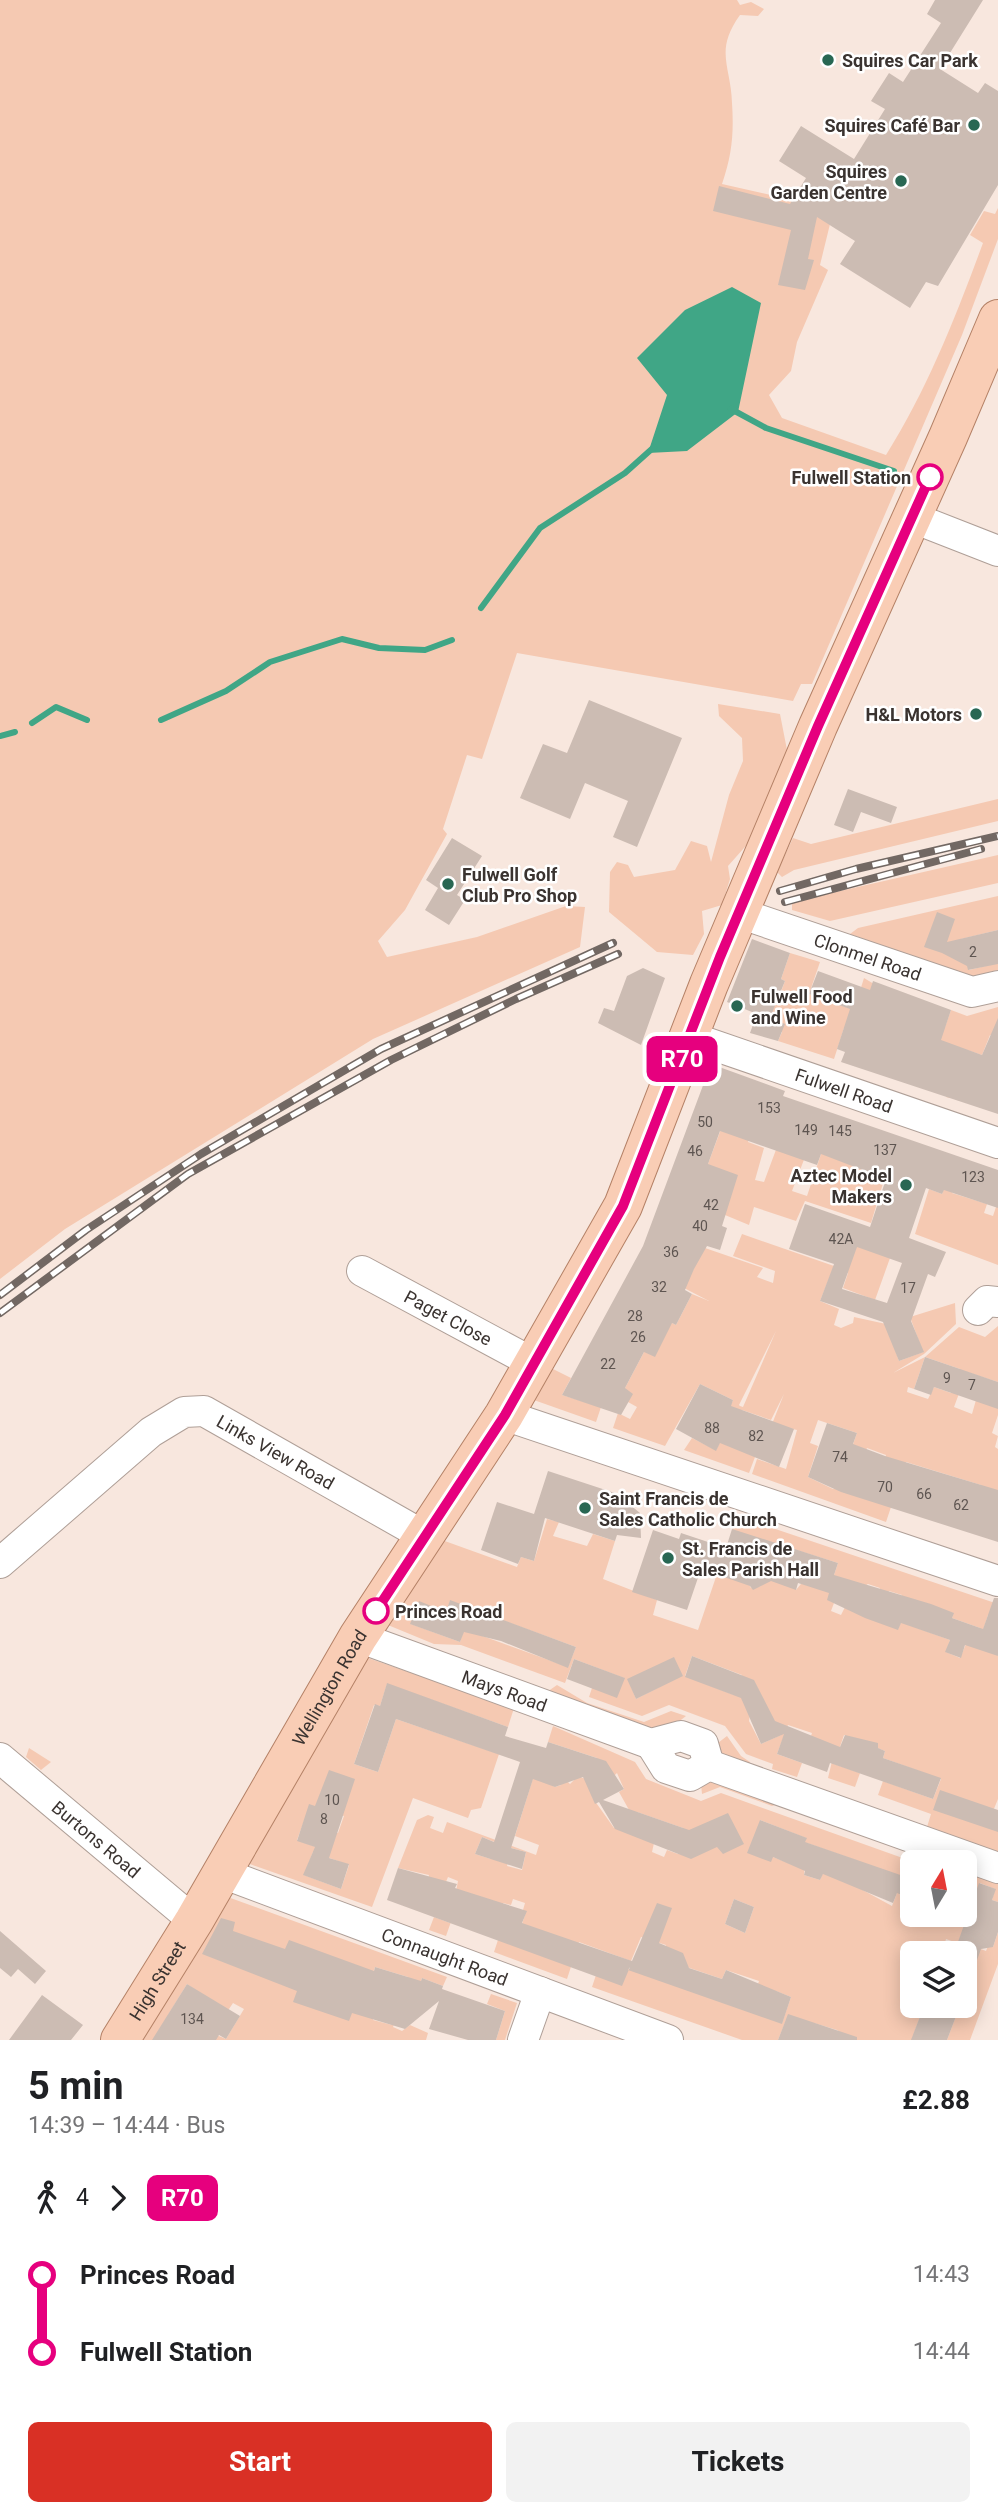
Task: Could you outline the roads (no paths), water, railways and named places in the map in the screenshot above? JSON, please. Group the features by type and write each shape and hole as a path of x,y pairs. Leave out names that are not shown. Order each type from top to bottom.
{"main road":[{"name":"Wellington Road","path":"194,1921 358,1637 505,1415 623,1206 739,913 818,726 998,319"},
{"name":"High Street","path":"120,2040 194,1921"}],"street":[{"path":"911,517 998,551"},
{"name":"Clonmel Road","path":"739,913 972,992 998,986"},
{"name":"Fulwell Road","path":"690,1037 998,1143"},
{"name":"Paget Close","path":"362,1271 535,1364"},
{"name":"Links View Road","path":"0,1563 151,1432 184,1412 204,1411 426,1537"},
{"path":"505,1415 998,1581"},
{"name":"Mays Road","path":"358,1637 651,1744 681,1736 703,1744 709,1765 998,1868"},
{"name":"Burtons Road","path":"0,1758 194,1921"},
{"name":"Connaught Road","path":"222,1873 668,2040"},
{"path":"523,2040 540,1992"}],"waterway":[{"path":"731,409 766,428 894,471"},
{"path":"481,608 540,528 625,473 654,447"},
{"path":"161,720 226,691 270,662 342,639 379,648 425,650 452,640"},
{"path":"32,723 56,707 87,720"},
{"path":"0,736 15,732"}],"railway":[{"path":"780,891 856,869 998,836"},
{"path":"785,902 981,849"},
{"path":"0,1295 86,1230 201,1154 381,1049 613,943"},
{"path":"0,1313 188,1174 391,1060 516,999 618,954"}],"place":[{"name":"Squires Car Park","path":"828,60"},
{"name":"Squires Café Bar","path":"974,125"},
{"name":"Squires Garden Centre","path":"901,181"},
{"name":"Fulwell Station","path":"930,477"},
{"name":"H&L Motors","path":"976,714"},
{"name":"Fulwell Golf Club Pro Shop","path":"448,884"},
{"name":"Fulwell Food and Wine","path":"737,1006"},
{"name":"Aztec Model Makers","path":"906,1185"},
{"name":"Saint Francis de Sales Catholic Church","path":"585,1508"},
{"name":"St. Francis de Sales Parish Hall","path":"668,1558"},
{"name":"Princes Road","path":"376,1611"}]}
